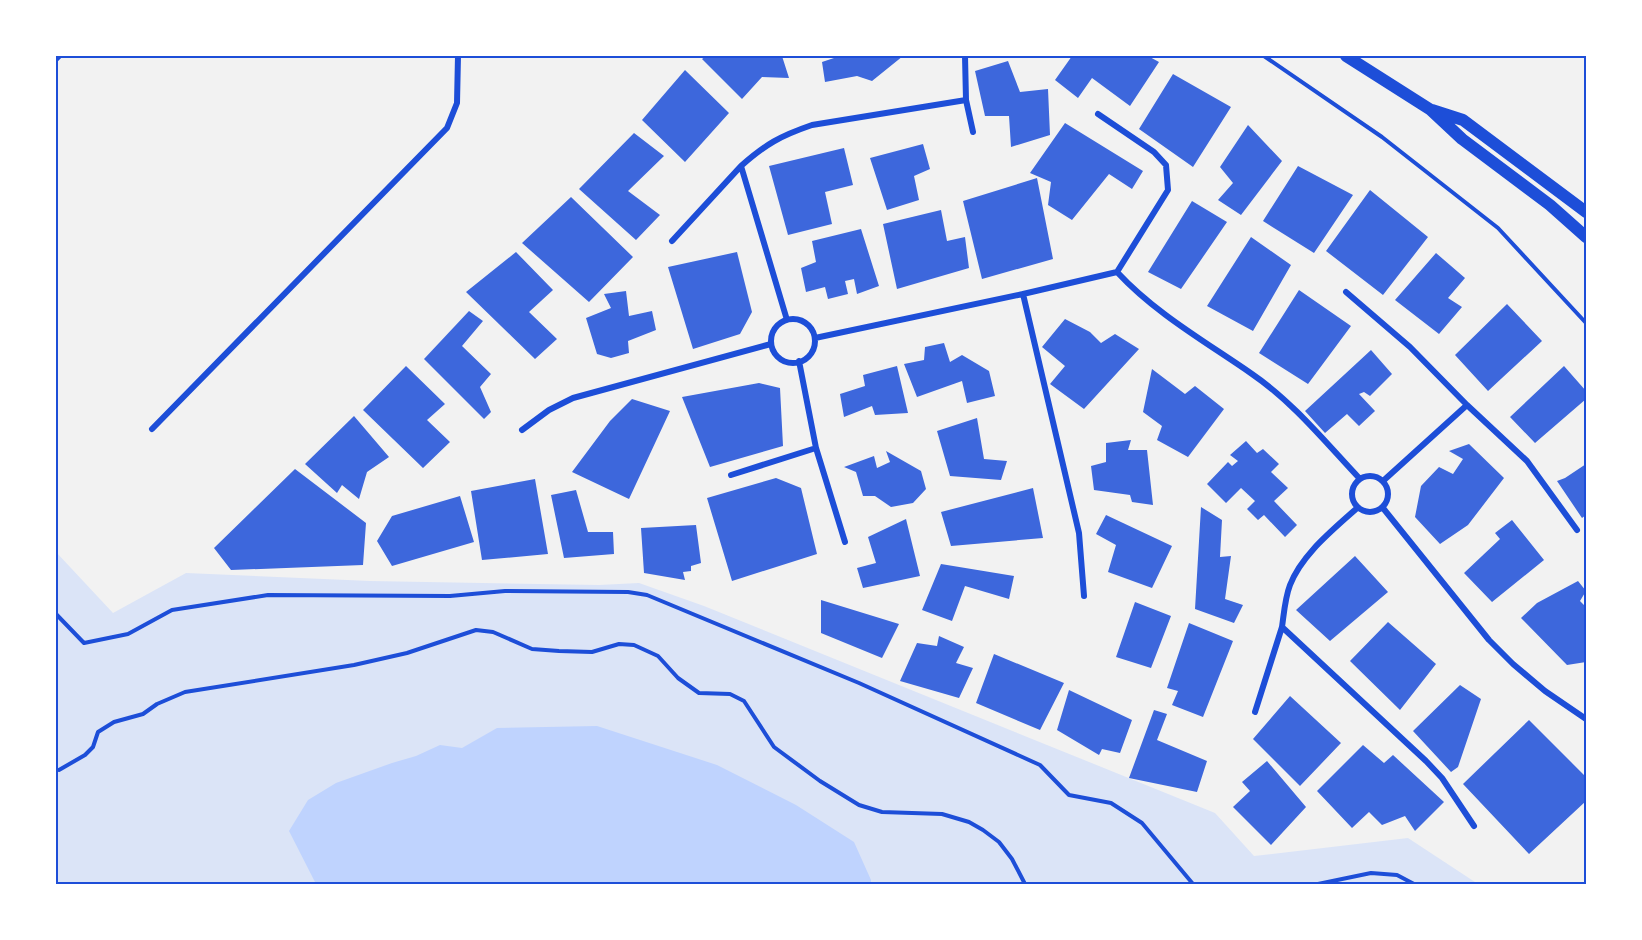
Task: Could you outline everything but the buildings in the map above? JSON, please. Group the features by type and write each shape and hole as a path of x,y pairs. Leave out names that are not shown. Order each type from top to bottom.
{"main road":[{"path":"1346,56 1431,110 1462,139 1551,205 1587,237"},
{"path":"1431,110 1463,120 1587,212"}],"street":[{"path":"56,59 59,56"},
{"path":"152,429 447,128 457,104 458,56"},
{"path":"965,56 966,100 973,132"},
{"path":"672,241 741,166 765,145 788,133 812,125 966,100"},
{"path":"814,338 1117,272 1168,190 1166,165 1154,152 1098,114"},
{"path":"741,166 787,320"},
{"path":"1117,272 1133,290 1153,306 1253,375 1296,411 1360,479"},
{"path":"1346,292 1410,347 1527,461 1577,530"},
{"path":"1023,294 1079,533 1084,596"},
{"path":"787,320 801,320 812,331 814,344 809,355 799,361 785,361 771,345 771,338 776,327 787,320"},
{"path":"522,430 549,410 573,398 771,345"},
{"path":"799,361 816,448 845,542"},
{"path":"1383,481 1467,405"},
{"path":"731,475 816,448"},
{"path":"1376,476 1388,487 1389,494 1383,508 1365,513 1357,508 1352,493 1354,485 1360,479 1376,476"},
{"path":"1255,712 1282,627 1290,585 1298,570 1320,543 1357,508"},
{"path":"1383,508 1489,640 1545,691 1587,719"},
{"path":"1282,627 1426,761 1442,778 1474,826"}],"path":[{"path":"1264,56 1382,137 1498,228 1587,323"},
{"path":"56,614 84,643 128,634 172,610 268,595 450,596 505,591 628,592 647,595 859,683 1040,765 1069,795 1111,803 1142,823 1192,885"},
{"path":"59,770 85,755 93,747 98,732 114,722 143,714 157,704 185,692 354,665 407,652 476,630 493,632 532,649 592,652 619,644 634,645 658,656 678,678 699,693 730,694 744,701 774,747 820,781 859,805 882,812 942,814 969,822 983,830 999,842 1012,860 1025,885"},
{"path":"1318,885 1371,873 1397,876 1414,885"}],"shaded area":[{"path":"56,552 113,613 186,573 370,581 599,585 639,583 704,606 1215,813 1254,856 1408,838 1478,884 56,884"}],"water":[{"path":"597,726 717,765 796,805 854,842 871,884 316,884 289,831 308,800 336,783 416,756 440,745 462,748 497,728"}]}
